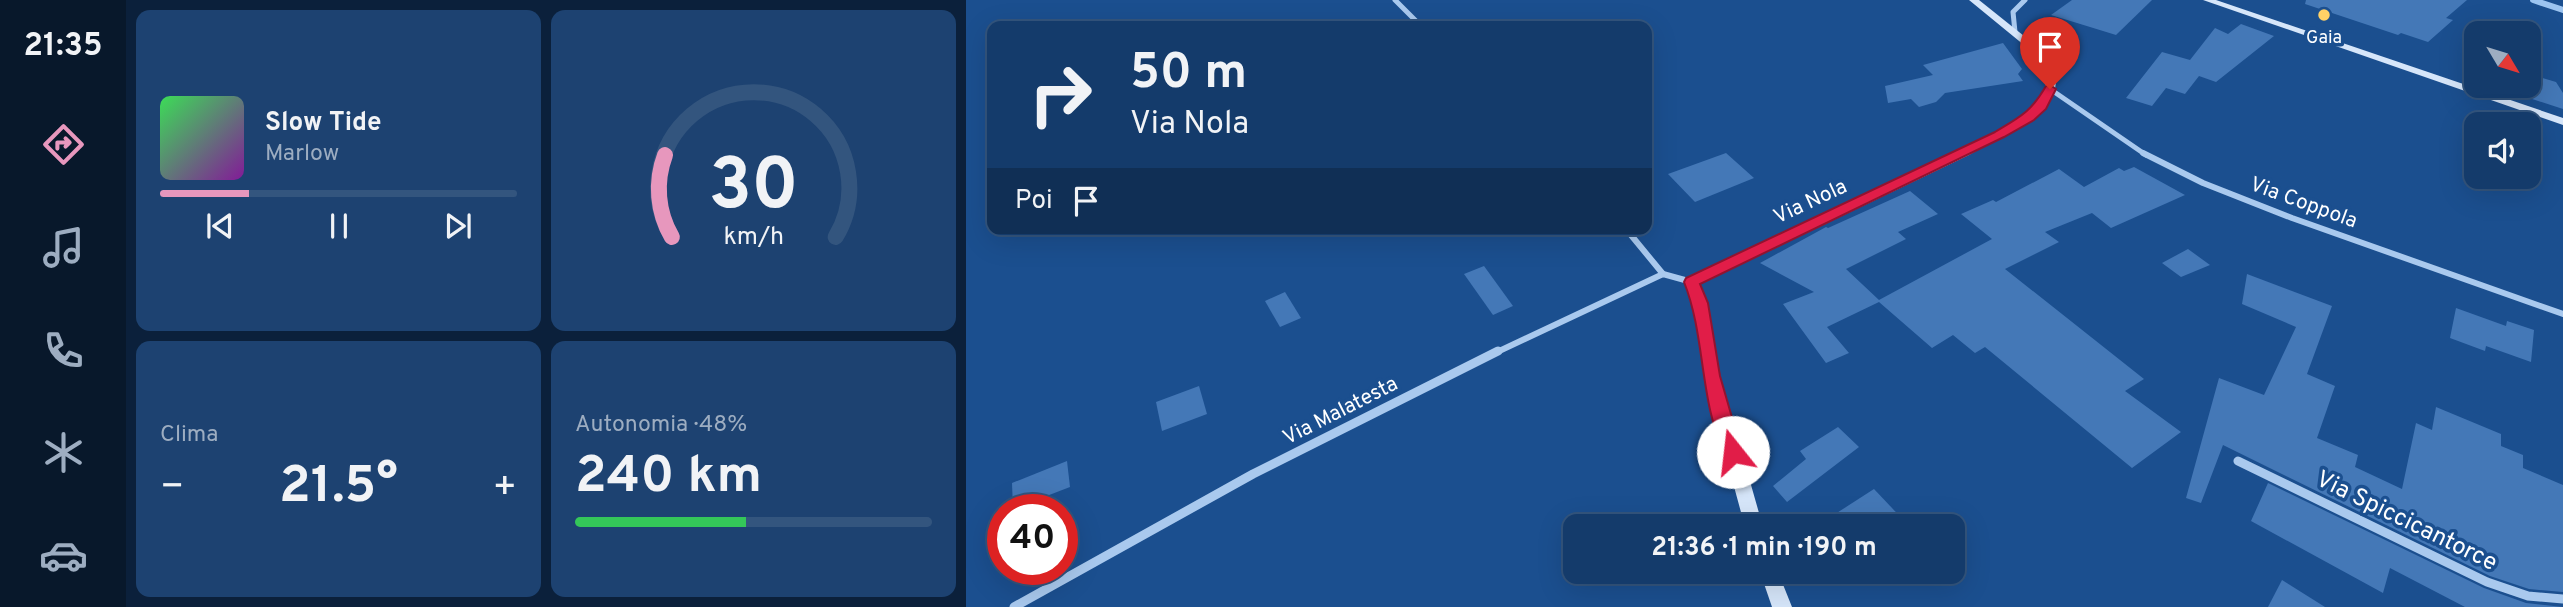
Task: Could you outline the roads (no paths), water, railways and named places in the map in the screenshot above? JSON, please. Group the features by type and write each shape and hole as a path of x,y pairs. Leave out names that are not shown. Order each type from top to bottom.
{"street":[{"path":"1395,0 1416,21"},
{"path":"1973,0 2039,52 2052,75 2050,89"},
{"path":"2015,32 2012,12 2025,0"},
{"path":"2207,0 2563,121"},
{"name":"Via Nola","path":"1692,282 1999,135 2030,117 2041,106 2050,89"},
{"name":"Via Coppola","path":"2050,89 2146,155 2203,183 2563,314"},
{"path":"1631,235 1663,274 1692,282 1700,303 1712,376 1750,514"},
{"name":"Via Malatesta","path":"1014,607 1080,568 1469,363 1663,274"},
{"name":"Via Spiccicantorce","path":"2238,461 2487,582 2528,596 2563,599"},
{"path":"1773,584 1782,607"}],"waterway":[{"path":"2533,0 2563,10"}],"place":[{"name":"Gaia","path":"2324,15"}]}
